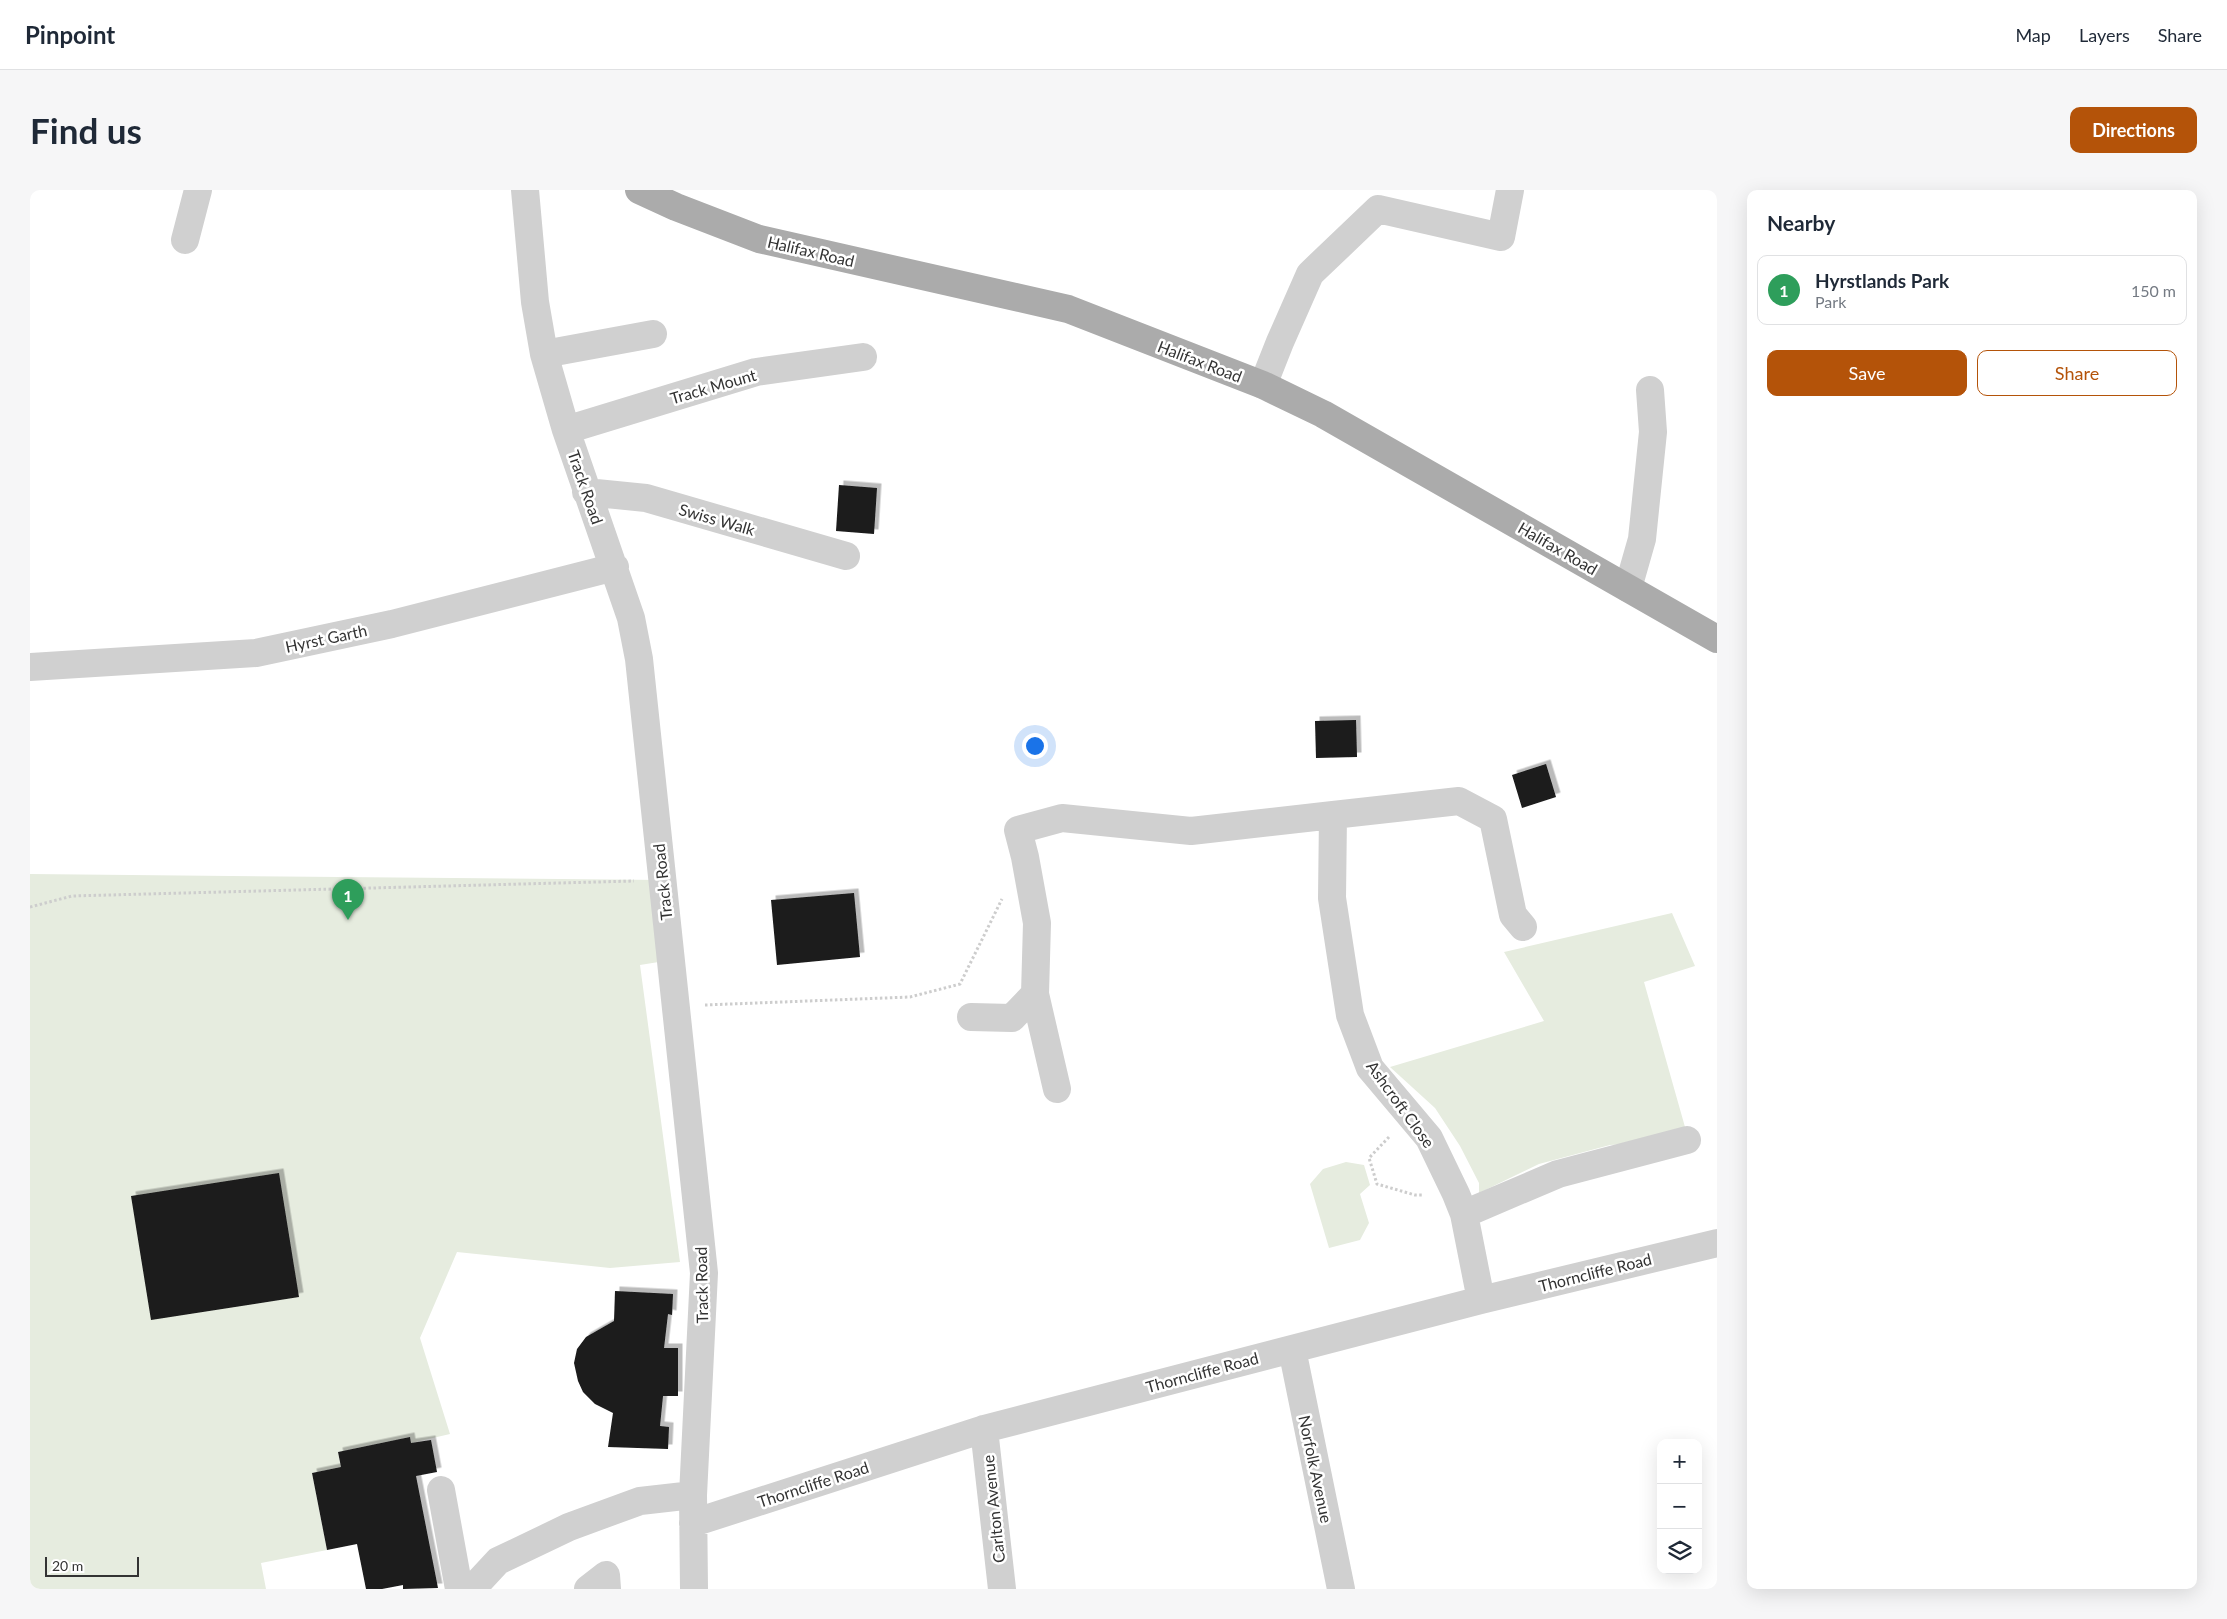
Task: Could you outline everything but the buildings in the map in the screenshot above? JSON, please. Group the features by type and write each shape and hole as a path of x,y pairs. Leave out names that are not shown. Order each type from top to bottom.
{"main road":[{"name":"Halifax Road","path":"639,190 759,240 1068,310 1263,386 1323,414 1717,639"}],"street":[{"path":"185,240 198,190"},
{"name":"Track Road","path":"525,190 536,302 544,354 586,492 631,618 639,659 704,1273 693,1495 694,1589"},
{"path":"1263,386 1310,274 1378,209 1501,237 1510,190"},
{"path":"544,354 653,334"},
{"name":"Track Mount","path":"566,430 756,372 863,357"},
{"path":"1628,588 1642,539 1653,432 1650,390"},
{"name":"Swiss Walk","path":"586,492 646,498 846,556"},
{"name":"Hyrst Garth","path":"30,666 256,653 392,624 614,567"},
{"path":"1057,1089 1035,994 1037,923 1026,857 1018,830 1062,818 1191,831 1459,801 1493,819 1513,915 1523,927"},
{"name":"Ashcroft Close","path":"1333,815 1332,898 1350,1015 1370,1068 1430,1138 1460,1204 1480,1300"},
{"path":"971,1017 1012,1018 1035,994"},
{"path":"1460,1204 1558,1174 1687,1140"},
{"name":"Thorncliffe Road","path":"693,1523 984,1430 1480,1300 1717,1242"},
{"name":"Norfolk Avenue","path":"1292,1349 1341,1589"},
{"name":"Carlton Avenue","path":"984,1430 1002,1589"},
{"path":"441,1490 458,1589"},
{"path":"472,1589 498,1561 569,1527 640,1502 693,1495"},
{"path":"588,1589 606,1575 607,1589"}],"path":[{"path":"30,907 72,896 662,880"},
{"path":"675,1006 910,996 960,984 1003,898"},
{"path":"1410,1116 1369,1158 1377,1184 1415,1195 1460,1204"}],"shaded area":[{"path":"30,874 662,880 671,960 640,965 680,1262 610,1268 457,1252 420,1338 450,1434 411,1443 410,1437 338,1452 341,1467 312,1473 327,1550 261,1563 266,1589 30,1589"},
{"path":"1672,913 1695,966 1644,982 1685,1127 1653,1142 1610,1145 1539,1164 1479,1193 1479,1183 1460,1146 1435,1108 1390,1067 1544,1021 1504,952"},
{"path":"1346,1162 1364,1165 1370,1185 1360,1194 1369,1223 1360,1240 1329,1248 1310,1184 1323,1169"}],"place":[{"name":"Hyrstlands Park","path":"348,920"}]}
